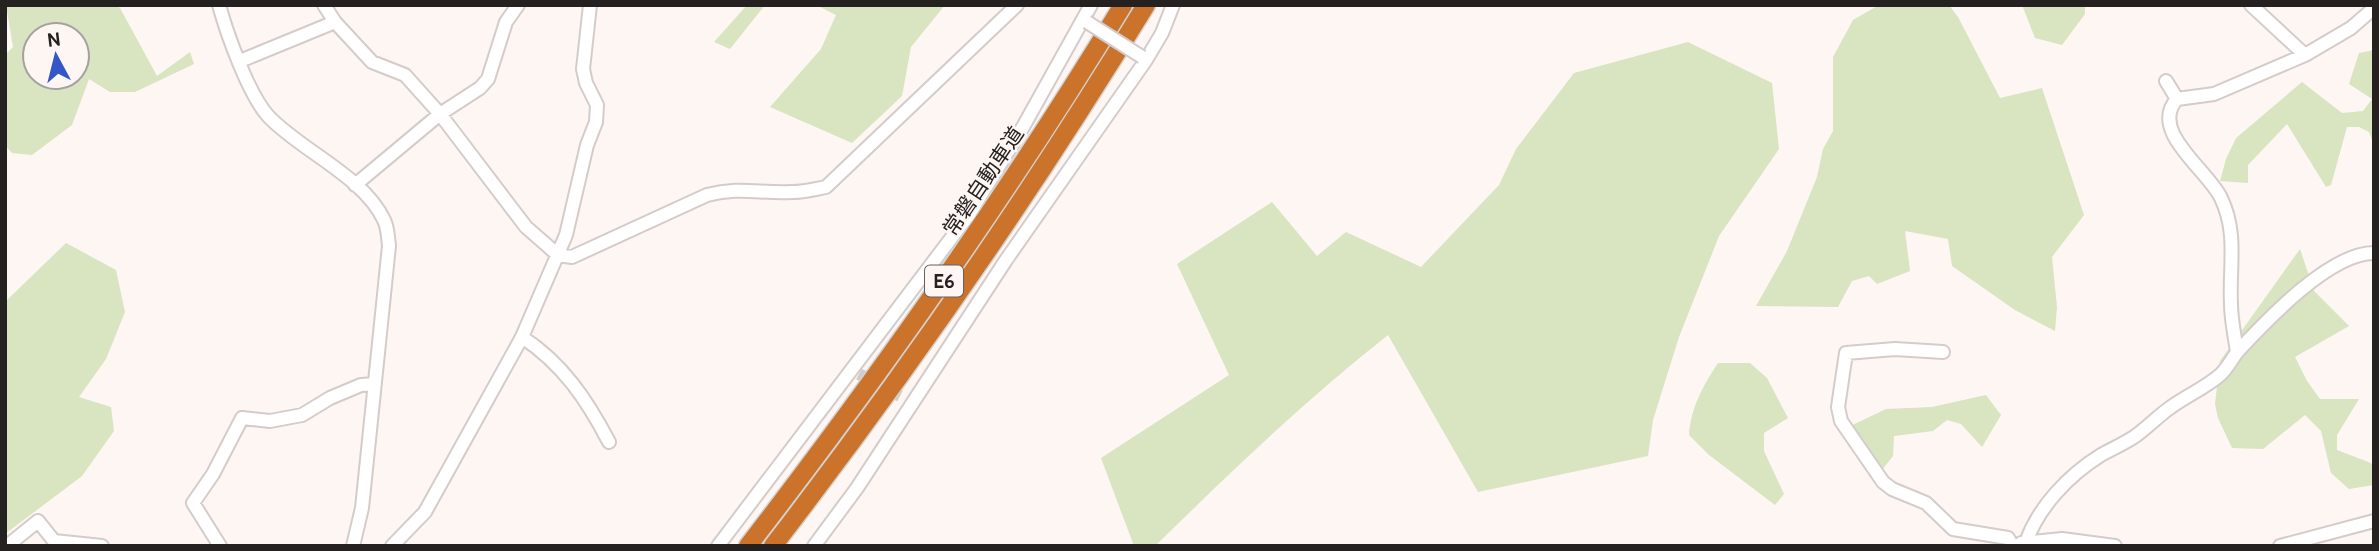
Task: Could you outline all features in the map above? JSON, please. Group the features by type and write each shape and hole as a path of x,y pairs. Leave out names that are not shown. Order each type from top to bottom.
{"highway":[{"name":"常磐自動車道","path":"748,546 823,449 941,286 1123,5"},
{"name":"常磐自動車道","path":"773,546 958,295 1063,137 1146,5"}],"street":[{"path":"219,5 260,105 270,117 369,197 385,221 389,246 376,384 362,508 353,546"},
{"path":"324,5 335,22 372,62 405,75 440,114 526,227 558,256 572,257 724,190 792,192 826,187 1017,5"},
{"path":"355,185 440,114 480,88 488,79 506,22 518,5"},
{"path":"392,546 425,512 522,337 566,235 587,145 596,122 597,105 586,83 583,69 590,5"},
{"path":"719,546 856,372 968,216 1023,127 1091,5"},
{"path":"814,546 857,488 1006,260 1162,33 1173,5"},
{"path":"2251,5 2305,55"},
{"path":"2237,352 2230,303 2233,248 2230,220 2220,196 2174,137 2168,111 2177,99 2214,94 2305,55 2351,28 2374,8"},
{"path":"1084,20 1144,58"},
{"path":"240,61 335,22"},
{"path":"2166,81 2177,99"},
{"path":"2026,542 2032,526 2047,502 2099,456 2134,437 2171,407 2221,374 2237,352 2289,298 2339,262 2363,253 2374,253"},
{"path":"522,337 543,351 571,379 610,442"},
{"path":"1943,352 1895,349 1846,353 1838,407 1841,421 1884,482 1892,489 1926,503 1953,529 2008,538 2011,546 2062,539 2115,546"},
{"path":"220,546 193,503 213,474 242,418 270,421 302,415 330,398 361,385 376,384"},
{"path":"900,396 913,403"},
{"path":"7,546 38,521 54,541 103,546"},
{"path":"2280,546 2374,521"}],"green space":[{"path":"6,5 115,5 120,8 157,76 190,52 194,64 135,92 110,92 91,80 91,21 21,21 21,91 85,91 72,125 32,155 12,153 5,145 5,55 13,47"},
{"path":"747,5 765,5 730,49 714,42"},
{"path":"816,5 945,5 911,47 902,96 852,143 770,107 821,49 836,15"},
{"path":"1879,5 1949,5 1958,17 2000,98 2042,88 2084,215 2052,257 2057,307 2055,331 2015,310 1952,266 1948,239 1905,231 1910,271 1877,284 1869,276 1852,281 1838,307 1756,306 1787,251 1817,177 1823,149 1833,131 1833,57 1853,20"},
{"path":"2022,5 2085,5 2085,14 2062,45 2035,38"},
{"path":"1688,42 1772,83 1779,149 1719,236 1679,337 1653,420 1648,456 1478,492 1388,335 1298,411 1155,546 1134,546 1101,458 1229,375 1177,264 1272,202 1317,256 1346,232 1421,267 1499,185 1516,149 1574,73"},
{"path":"2374,50 2374,145 2369,132 2359,127 2347,127 2331,185 2326,187 2287,124 2248,165 2248,183 2220,181 2236,138 2302,82 2342,113 2363,111 2372,99 2349,84 2359,53"},
{"path":"66,243 116,270 125,312 106,359 79,397 111,407 114,431 82,476 5,534 5,302"},
{"path":"2300,249 2314,291 2349,326 2295,357 2320,399 2359,399 2337,435 2337,450 2371,463 2374,469 2374,485 2349,489 2331,473 2321,431 2305,415 2263,449 2232,448 2218,418 2215,404 2220,361"},
{"path":"1718,363 1750,363 1767,378 1788,418 1764,433 1764,451 1784,494 1775,505 1709,455 1689,435 1692,415 1699,397"},
{"path":"1986,395 2001,415 1982,447 1961,424 1947,420 1933,431 1894,436 1893,456 1878,475 1840,431 1886,409 1932,407"}],"tunnel":[{"path":"859,374 900,396"}]}
